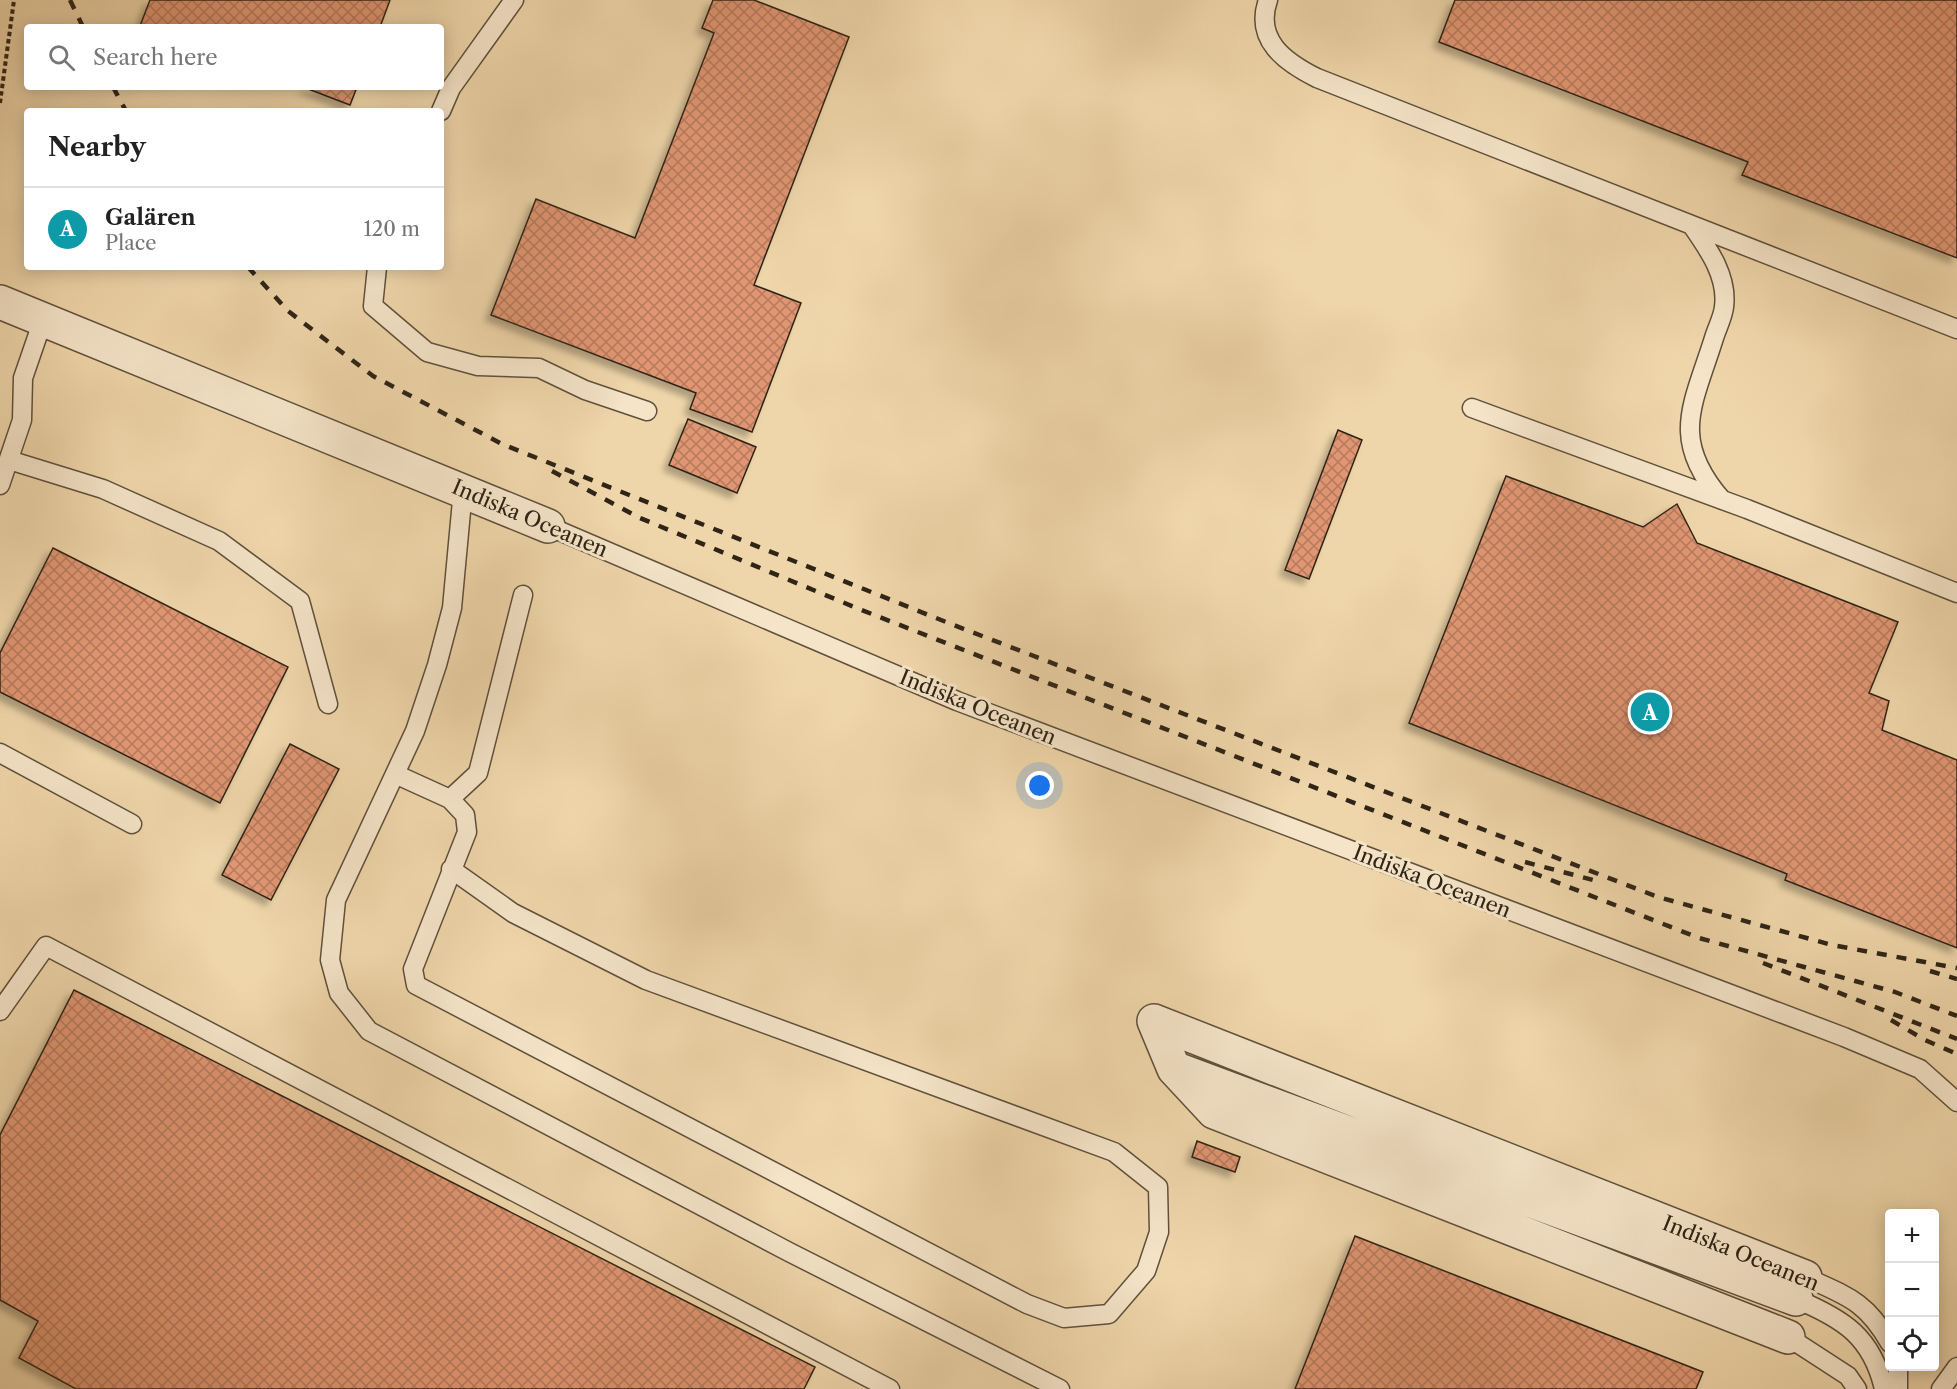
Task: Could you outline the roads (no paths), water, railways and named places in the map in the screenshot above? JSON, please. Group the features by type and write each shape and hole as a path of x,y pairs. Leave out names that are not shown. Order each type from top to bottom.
{"street":[{"name":"Indiska Oceanen","path":"0,302 548,526"},
{"name":"Indiska Oceanen","path":"1788,1337 1214,1112 1174,1069 1154,1022 1800,1288"},
{"name":"Indiska Oceanen","path":"1174,1069 1800,1288"}],"lane":[{"path":"442,108 451,88 514,0"},
{"path":"1268,0 1264,12 1266,33 1277,51 1289,64 1317,78 1957,329"},
{"path":"1693,227 1708,248 1722,278 1724,307 1695,392 1688,422 1690,442 1705,480 1723,500"},
{"path":"377,270 373,306 427,352 478,366 539,368 585,390 647,411"},
{"path":"0,485 22,420 23,378 43,320"},
{"path":"1472,408 1723,500 1957,593"},
{"path":"9,460 103,489 219,542 300,601 328,704"},
{"path":"463,490 452,608 437,665 415,730 336,900 330,960 339,993 369,1031 789,1252 1060,1389"},
{"name":"Indiska Oceanen","path":"548,526 957,700 1844,1037 1920,1069 1957,1102"},
{"path":"450,800 478,773 523,595"},
{"path":"0,753 132,824"},
{"path":"395,774 450,800 465,815 467,832 451,869 413,969 416,985 1027,1304 1064,1318 1109,1314 1146,1271 1160,1232 1158,1187 1114,1152 646,980 513,913 451,869"},
{"path":"0,1011 46,946 890,1389"},
{"name":"Indiska Oceanen","path":"1800,1288 1856,1301 1877,1321 1885,1335"},
{"name":"Indiska Oceanen","path":"1800,1288 1821,1309 1863,1338 1878,1365 1884,1389"},
{"name":"Indiska Oceanen","path":"1788,1337 1848,1376 1857,1389"},
{"path":"1941,1389 1957,1367"},
{"path":"1898,1371 1898,1389"}],"railway":[{"path":"70,0 82,24"},
{"path":"115,90 124,108"},
{"path":"251,270 288,311 373,376 502,444 951,624 1658,897 1832,945 1957,968"},
{"path":"552,471 640,518 859,609 1699,938 1895,992 1957,1016"},
{"path":"1525,862 1597,881"},
{"path":"1763,963 1957,1039"},
{"path":"1930,971 1957,979"},
{"path":"1891,1020 1925,1040 1957,1054"}],"place":[{"name":"Galären","path":"1650,712"}]}
